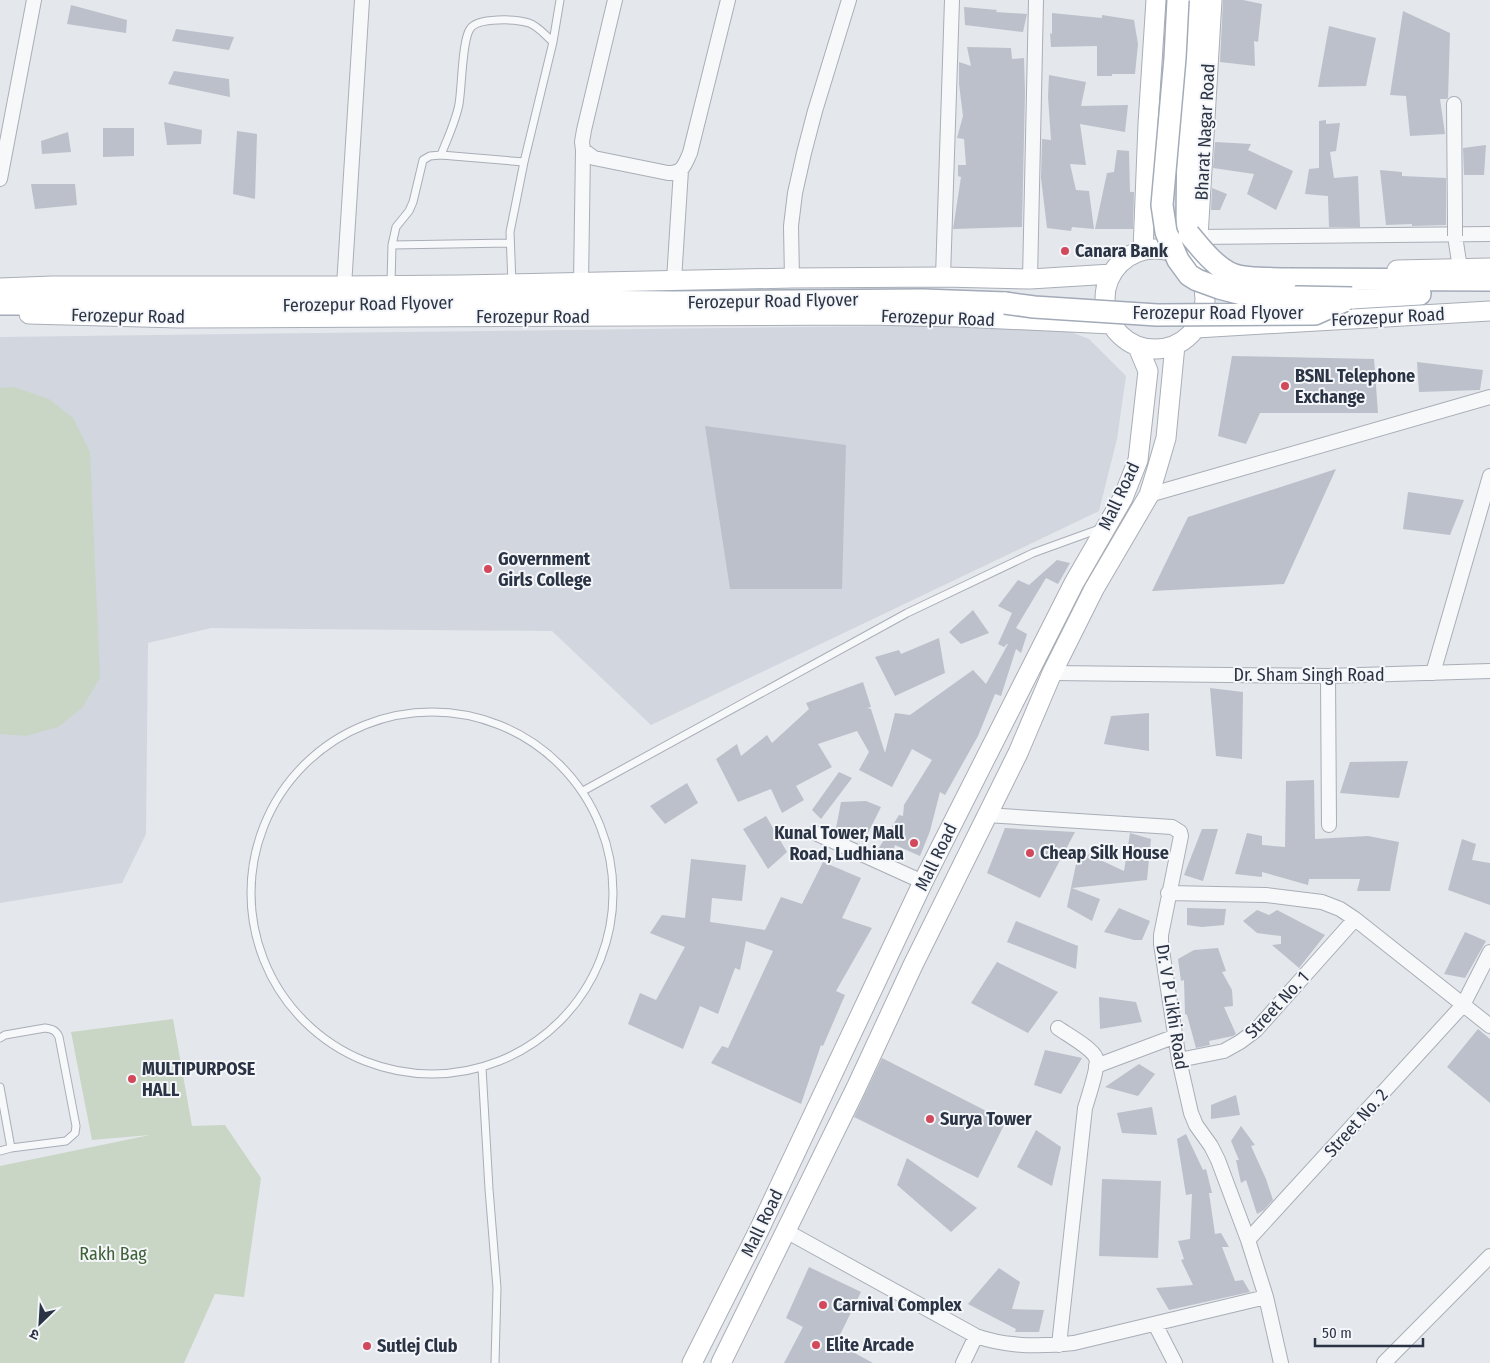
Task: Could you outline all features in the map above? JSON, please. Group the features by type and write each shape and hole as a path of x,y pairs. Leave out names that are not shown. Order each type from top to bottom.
{"main road":[{"path":"1143,250 1148,124 1156,0"},
{"path":"1178,0 1175,58 1162,205 1166,232 1188,265 1189,275 1219,288 1250,296 1352,298"},
{"path":"1193,235 1187,227 1187,156 1196,0"},
{"name":"Bharat Nagar Road","path":"1188,265 1193,235 1212,0"},
{"name":"Ferozepur Road Flyover","path":"1193,235 1210,258 1232,274 1251,278 1490,280"},
{"path":"1160,249 1177,253 1201,277 1206,293 1205,310 1196,328 1187,339 1175,345 1155,350 1138,347 1126,340 1107,316 1104,299 1107,282 1115,268 1128,256 1143,250 1160,249"},
{"path":"1188,265 1355,271 1490,268"},
{"path":"0,288 52,286 512,284 943,276 1024,279 1112,274"},
{"path":"1011,312 1024,279"},
{"name":"Ferozepur Road Flyover","path":"1034,307 1157,316 1315,314 1352,298 1407,294 1490,293"},
{"name":"Ferozepur Road Flyover","path":"0,304 377,304 559,301 913,300 1011,312"},
{"name":"Ferozepur Road","path":"0,313 179,318 866,315 959,317 1011,312 1034,307"},
{"name":"Ferozepur Road","path":"1196,328 1490,311"},
{"name":"Ferozepur Road","path":"1011,312 1067,322 1112,324"},
{"name":"Mall Road","path":"721,1363 986,815 1018,753 1052,673 1094,589 1149,495 1166,438 1175,345"},
{"name":"Mall Road","path":"692,1363 759,1230 923,882 1074,583 1123,498 1138,460 1148,371 1138,347"}],"street":[{"path":"0,179 34,0"},
{"path":"344,286 362,0"},
{"path":"581,283 582,142 615,0"},
{"path":"674,280 681,170 690,153 728,0"},
{"path":"792,278 791,226 795,193 815,111 849,0"},
{"path":"943,276 952,0"},
{"path":"1024,279 1036,0"},
{"path":"1454,104 1455,229 1460,268"},
{"path":"583,150 594,158 668,173 676,173 681,170"},
{"path":"1193,235 1490,234"},
{"path":"1149,495 1490,397"},
{"path":"1433,673 1490,476"},
{"name":"Dr. Sham Singh Road","path":"1052,673 1328,676 1490,671"},
{"path":"1328,676 1328,825"},
{"name":"Dr. V P Likhi Road","path":"986,815 1172,827 1180,832 1181,836 1161,935 1179,1060 1194,1119 1218,1160 1248,1240 1266,1297 1281,1363"},
{"path":"815,833 923,882"},
{"path":"1168,893 1266,895 1322,902 1340,909 1490,1026"},
{"name":"Street No. 1","path":"1179,1060 1224,1051 1256,1030 1355,919"},
{"name":"Street No. 2","path":"1248,1240 1463,1005 1490,952"},
{"path":"1058,1028 1090,1050 1097,1060 1086,1108 1058,1345"},
{"path":"1096,1066 1176,1036"},
{"path":"786,1231 976,1336 990,1341 1044,1346 1074,1343 1266,1297"},
{"path":"1384,1363 1487,1264"},
{"path":"1155,1324 1175,1363"},
{"path":"963,1363 976,1336"}],"lane":[{"path":"512,284 510,232 560,0"},
{"path":"441,155 458,108 462,89 467,35 473,25 493,20 518,20 530,23 552,42"},
{"path":"390,285 392,245 396,227 409,212 424,160 430,156 441,155 524,162"},
{"path":"392,245 510,244"},
{"path":"582,791 907,614 1033,553 1107,526"},
{"path":"425,711 462,714 497,723 530,740 559,763 582,791 599,821 610,854 614,888 612,922 604,955 589,986 568,1014 550,1032 514,1055 482,1068 444,1074 406,1072 368,1063 334,1046 304,1022 280,992 262,958 252,920 250,882 256,845 270,809 291,777 319,750 351,730 387,717 425,711"},
{"path":"0,1038 5,1035 45,1028 50,1028 57,1032 60,1036 76,1126 74,1133 66,1141 0,1151"},
{"path":"482,1068 497,1288 495,1363"},
{"path":"0,1087 11,1148"}],"shaded area":[{"name":"Government Girls College","path":"1050,324 1089,339 1126,376 1117,439 1099,511 651,725 552,631 211,628 148,643 146,834 122,883 0,903 0,337"}],"green space":[{"path":"14,387 49,399 73,418 90,452 100,678 82,708 58,727 26,736 0,734 0,388"},
{"name":"Rakh Bag","path":"173,1019 192,1126 225,1125 261,1178 244,1297 215,1294 184,1363 0,1363 0,1166 150,1135 92,1140 71,1032"}],"building":[{"path":"1223,0 1243,0 1262,4 1258,42 1254,41 1255,66 1220,62"},
{"path":"71,5 127,20 126,33 67,24"},
{"path":"964,7 1027,14 1023,32 965,25"},
{"path":"1403,11 1450,33 1448,98 1440,99 1445,134 1410,136 1406,96 1390,95"},
{"path":"1052,13 1102,18 1102,15 1134,20 1138,44 1135,74 1097,76 1097,46 1051,47"},
{"path":"1329,26 1376,38 1366,86 1318,87"},
{"path":"176,29 234,37 229,50 172,41"},
{"path":"967,47 1011,48 1012,59 1024,58 1022,227 953,229 961,177 958,176 958,165 966,165 964,139 957,138 963,116 959,84 959,62 971,66"},
{"path":"174,71 229,79 230,97 168,84"},
{"path":"1049,75 1086,82 1081,106 1128,105 1125,132 1080,124 1086,165 1070,164 1076,190 1089,191 1094,229 1072,227 1071,231 1047,228 1041,178 1042,139 1051,140 1048,97"},
{"path":"1326,120 1326,124 1340,123 1336,151 1330,152 1334,178 1358,176 1360,227 1329,227 1328,196 1305,194 1309,169 1319,168 1319,121"},
{"path":"164,122 202,130 201,144 167,145"},
{"path":"103,128 134,128 134,156 103,157"},
{"path":"237,131 257,134 255,199 233,194"},
{"path":"68,132 71,152 42,154 41,141"},
{"path":"1215,142 1251,144 1248,150 1293,171 1276,210 1247,194 1254,174 1213,168"},
{"path":"1486,145 1484,175 1464,175 1463,148"},
{"path":"1117,150 1129,151 1130,192 1134,192 1133,229 1095,229 1107,173 1114,172"},
{"path":"1380,170 1402,172 1402,176 1446,178 1446,225 1386,225"},
{"path":"31,184 75,184 77,205 35,209"},
{"path":"1212,188 1227,194 1220,210 1211,210"},
{"path":"1232,356 1374,359 1378,413 1260,413 1246,444 1218,436"},
{"path":"1417,362 1483,370 1480,390 1419,392"},
{"path":"705,426 846,445 842,589 730,589"},
{"path":"1336,469 1284,584 1152,591 1188,517"},
{"path":"1408,492 1464,500 1450,535 1403,529"},
{"path":"1057,560 1070,563 1058,584 1046,578 1016,628 1027,634 1021,653 1016,649 1001,696 995,694 978,736 954,779 945,795 940,792 930,831 920,856 895,845 892,855 879,848 899,815 903,816 904,805 932,760 912,749 892,787 859,770 869,752 857,731 818,744 832,767 796,786 804,800 782,813 771,789 738,802 716,759 737,744 741,756 767,735 772,743 809,709 806,703 863,682 871,707 867,708 871,709 885,753 895,713 910,715 973,670 986,684 1008,644 1004,647 998,644 1012,613 998,606 1018,580 1029,585"},
{"path":"973,610 989,633 961,644 949,632"},
{"path":"939,638 945,673 895,696 875,657 899,650 901,654"},
{"path":"1210,688 1243,692 1242,759 1216,756"},
{"path":"1149,713 1149,751 1104,744 1111,716"},
{"path":"1408,761 1399,798 1340,793 1350,762"},
{"path":"839,772 852,778 821,819 812,810"},
{"path":"1314,780 1315,839 1368,836 1399,842 1390,891 1357,891 1360,879 1309,879 1308,885 1262,872 1262,877 1235,874 1247,833 1262,836 1262,845 1285,847 1286,781"},
{"path":"687,783 698,803 665,824 650,806"},
{"path":"866,801 881,807 864,841 836,828 841,802"},
{"path":"766,816 787,852 768,869 743,829"},
{"name":"Cheap Silk House","path":"1005,828 1075,832 1040,898 987,873"},
{"path":"1202,829 1218,829 1203,881 1184,875"},
{"path":"1130,833 1151,839 1147,880 1072,888 1100,899 1092,921 1067,907 1079,850 1124,871"},
{"path":"1462,839 1476,844 1472,860 1490,863 1490,905 1448,890"},
{"path":"691,859 746,865 742,901 712,898 710,922 765,930 781,897 802,904 823,862 861,878 842,918 872,928 836,991 845,995 823,1046 821,1045 801,1104 711,1063 722,1046 728,1048 773,951 746,941 740,970 735,968 718,1014 700,1006 683,1049 628,1024 640,993 656,1000 685,947 650,933 662,915 685,918"},
{"path":"1119,908 1150,921 1142,940 1134,940 1104,932"},
{"path":"1187,908 1226,909 1224,925 1202,927 1187,925"},
{"path":"1257,910 1269,915 1277,910 1325,935 1299,968 1272,945 1281,944 1281,936 1257,933 1243,921"},
{"path":"1016,921 1078,946 1076,969 1007,942"},
{"path":"1465,932 1486,941 1465,978 1444,974"},
{"path":"1218,948 1226,971 1222,972 1232,990 1233,1006 1224,1007 1236,1034 1209,1041 1210,1045 1196,1048 1187,1015 1185,1014 1184,980 1181,981 1178,959 1194,950"},
{"path":"997,962 1058,992 1028,1033 971,1003"},
{"path":"1099,997 1136,1002 1142,1022 1100,1029"},
{"path":"1478,1029 1490,1039 1490,1103 1447,1067"},
{"path":"1045,1050 1082,1058 1061,1094 1034,1085"},
{"name":"Surya Tower","path":"882,1058 1006,1121 978,1178 854,1117"},
{"path":"1139,1064 1155,1074 1138,1096 1105,1087"},
{"path":"1236,1095 1240,1115 1211,1119 1211,1105"},
{"path":"1152,1107 1157,1135 1122,1133 1117,1113"},
{"path":"1241,1126 1255,1145 1251,1146 1273,1200 1264,1210 1257,1214 1246,1180 1241,1183 1236,1160 1239,1160 1231,1141"},
{"path":"1036,1130 1061,1147 1052,1186 1017,1167"},
{"path":"1186,1134 1203,1170 1206,1169 1212,1193 1209,1193 1215,1234 1221,1233 1229,1247 1222,1247 1235,1281 1243,1280 1250,1292 1169,1310 1156,1288 1193,1285 1181,1260 1184,1259 1178,1241 1190,1239 1192,1194 1186,1195 1177,1139"},
{"path":"907,1158 977,1208 951,1232 897,1185"},
{"path":"1102,1179 1161,1181 1158,1258 1099,1256"},
{"name":"Carnival Complex","path":"809,1267 861,1292 836,1343 873,1363 784,1363 803,1327 786,1318"},
{"path":"999,1268 1020,1282 1012,1309 1044,1310 1039,1332 1015,1332 1016,1329 968,1304"}],"place":[{"name":"Canara Bank","path":"1065,251"},
{"name":"BSNL Telephone Exchange","path":"1285,386"},
{"name":"Government Girls College","path":"488,569"},
{"name":"Kunal Tower, Mall Road, Ludhiana","path":"914,843"},
{"name":"Cheap Silk House","path":"1030,853"},
{"name":"MULTIPURPOSE HALL","path":"132,1079"},
{"name":"Surya Tower","path":"930,1119"},
{"name":"Carnival Complex","path":"823,1305"},
{"name":"Elite Arcade","path":"816,1345"},
{"name":"Sutlej Club","path":"367,1346"}]}
